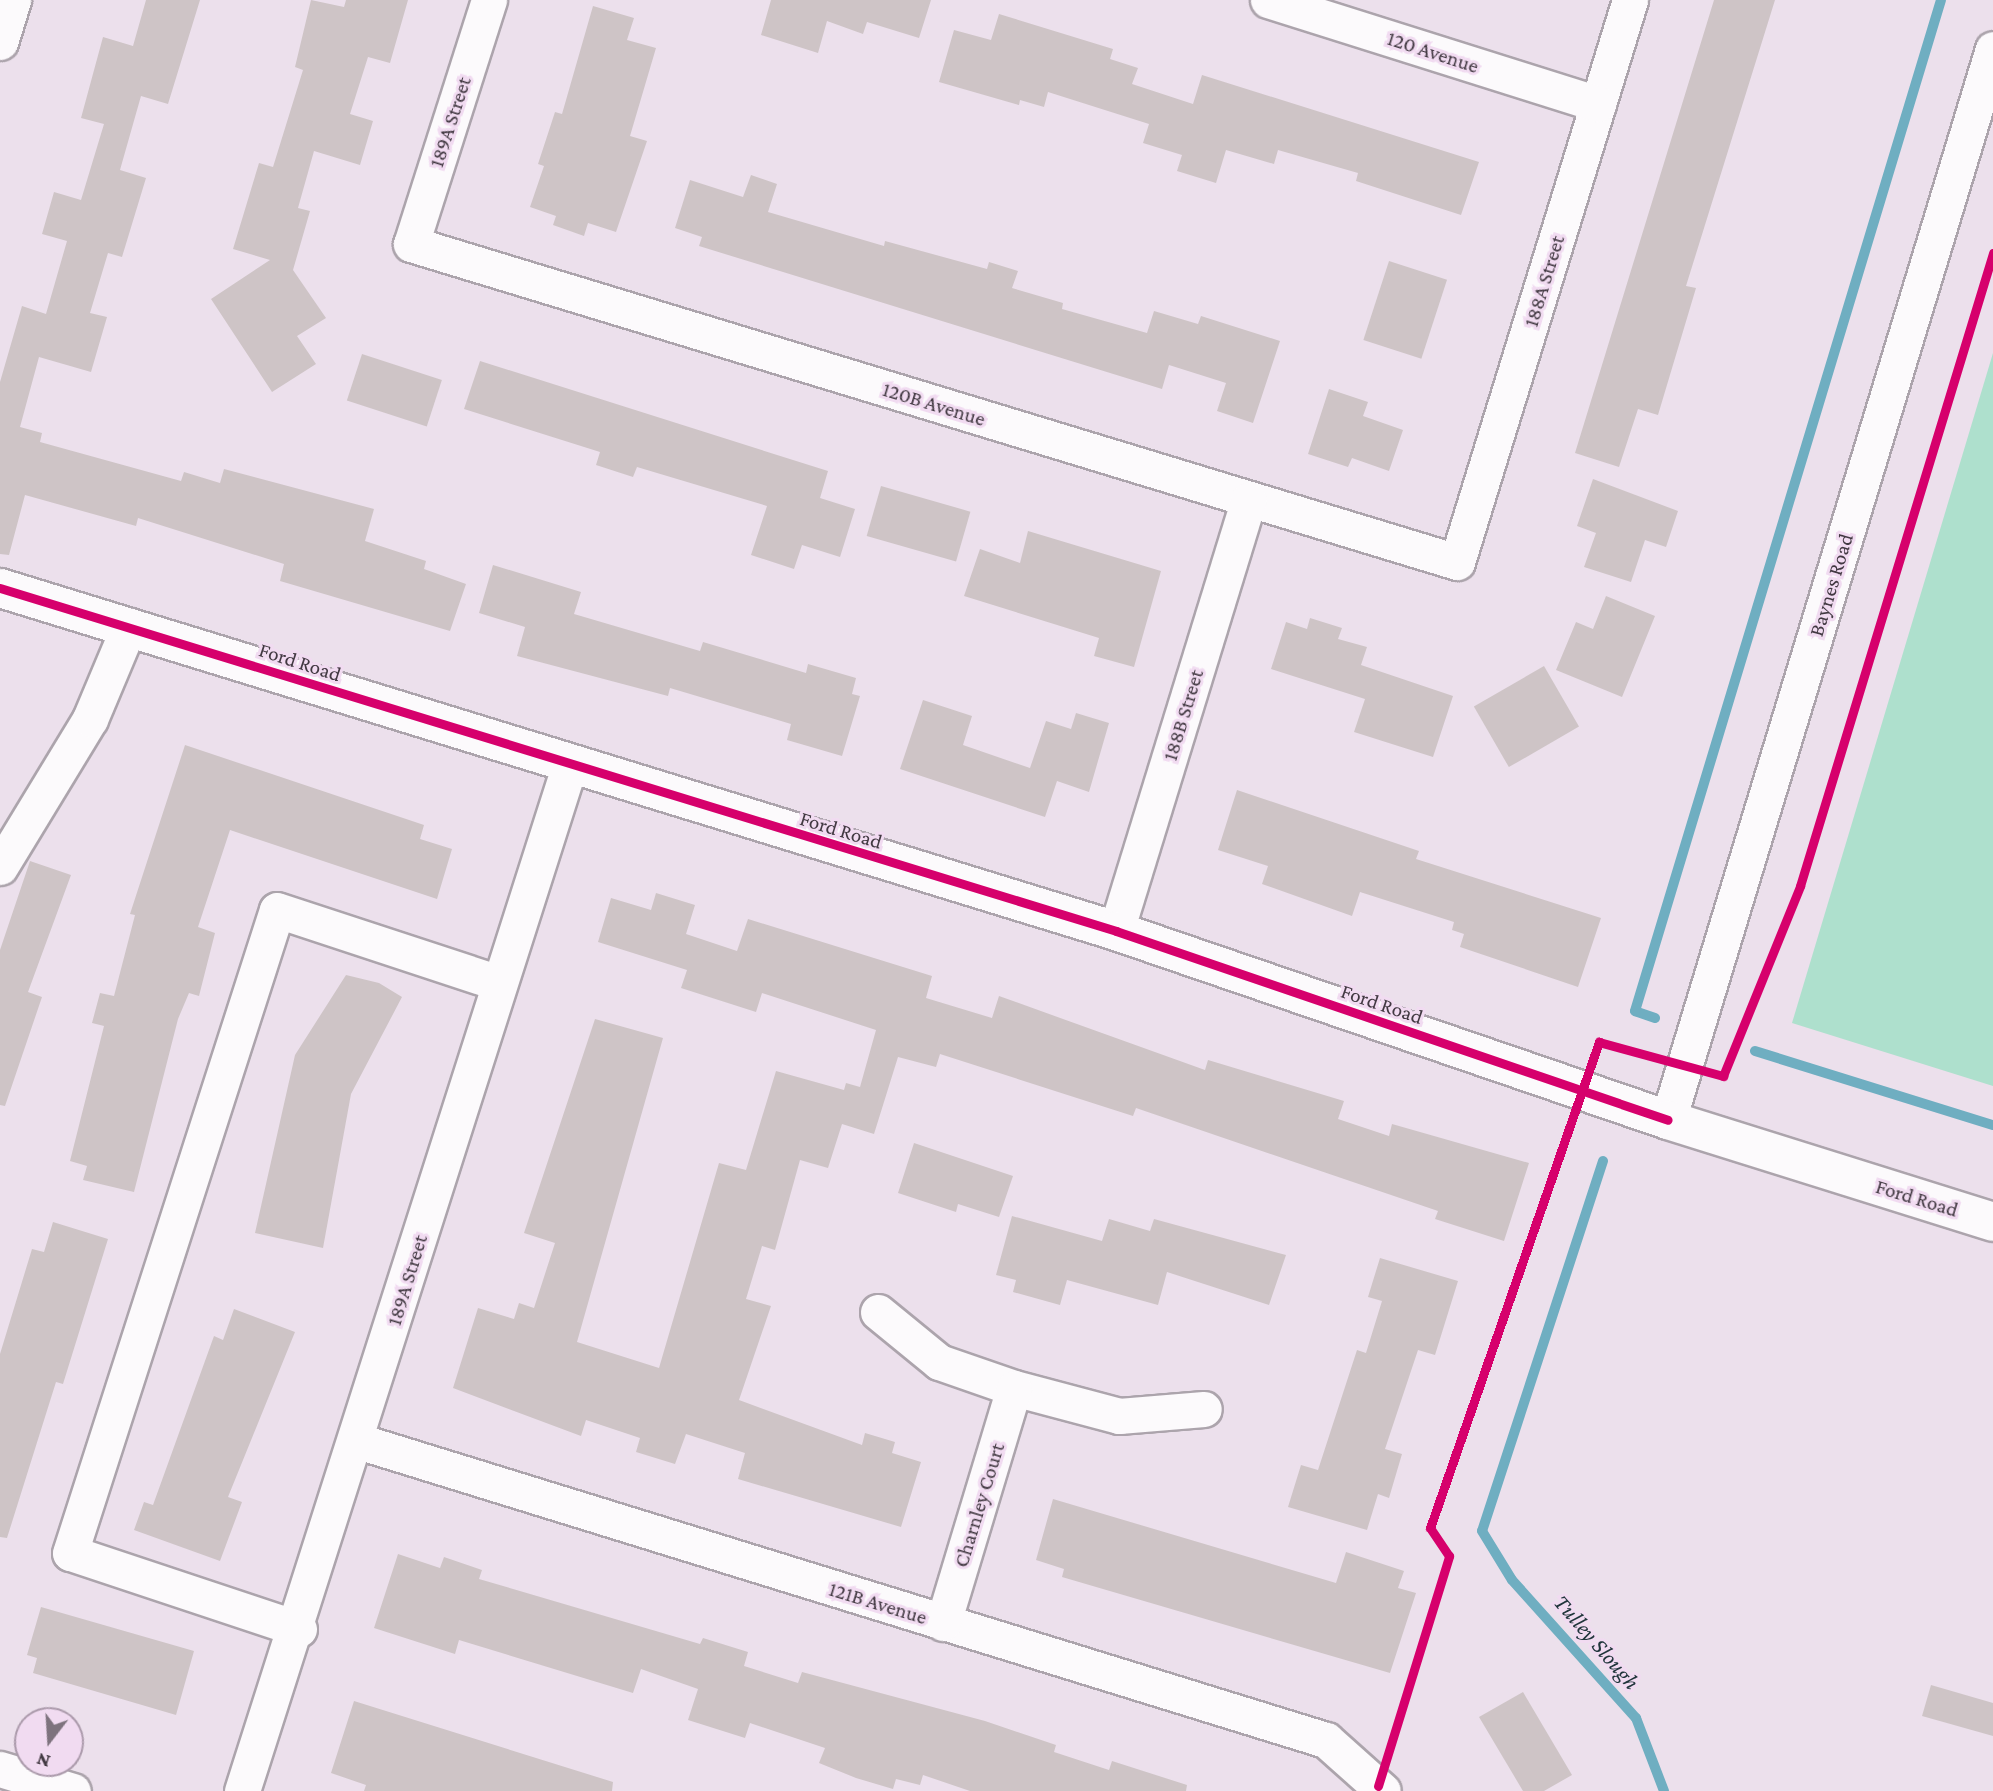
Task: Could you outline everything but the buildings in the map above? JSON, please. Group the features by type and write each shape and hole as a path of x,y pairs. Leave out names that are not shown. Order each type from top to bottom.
{"main road":[{"name":"Ford Road","path":"0,588 129,625 569,767 1116,931 1668,1120 1993,1222"}],"street":[{"path":"0,42 13,0"},
{"name":"189A Street","path":"411,244 489,0"},
{"name":"120 Avenue","path":"1268,0 1598,104"},
{"name":"188A Street","path":"1457,562 1630,0"},
{"name":"Baynes Road","path":"1668,1120 1993,49"},
{"name":"120B Avenue","path":"411,244 1457,562"},
{"name":"188B Street","path":"1116,931 1250,500"},
{"path":"0,867 90,719 129,625"},
{"name":"189A Street","path":"242,1791 299,1629 499,982 569,767"},
{"path":"299,1629 70,1553 277,910 499,982"},
{"path":"878,1312 939,1362 1014,1388 1119,1416 1204,1409"},
{"name":"Charnley Court","path":"943,1623 1014,1388"},
{"name":"121B Avenue","path":"358,1441 1326,1740 1383,1791"},
{"path":"0,1769 73,1791"}],"green space":[{"path":"1993,353 1993,1086 1792,1023"}],"waterway":[{"path":"1655,1018 1635,1011 1941,0"},
{"path":"1755,1051 1993,1125"},
{"name":"Tulley Slough","path":"1603,1161 1482,1531 1512,1580 1636,1718 1664,1791"}],"cycle path":[{"path":"1378,1786 1449,1556 1430,1528 1599,1042 1723,1076 1800,886 1993,253"},
{"path":"0,588 1116,931 1668,1120"}]}
